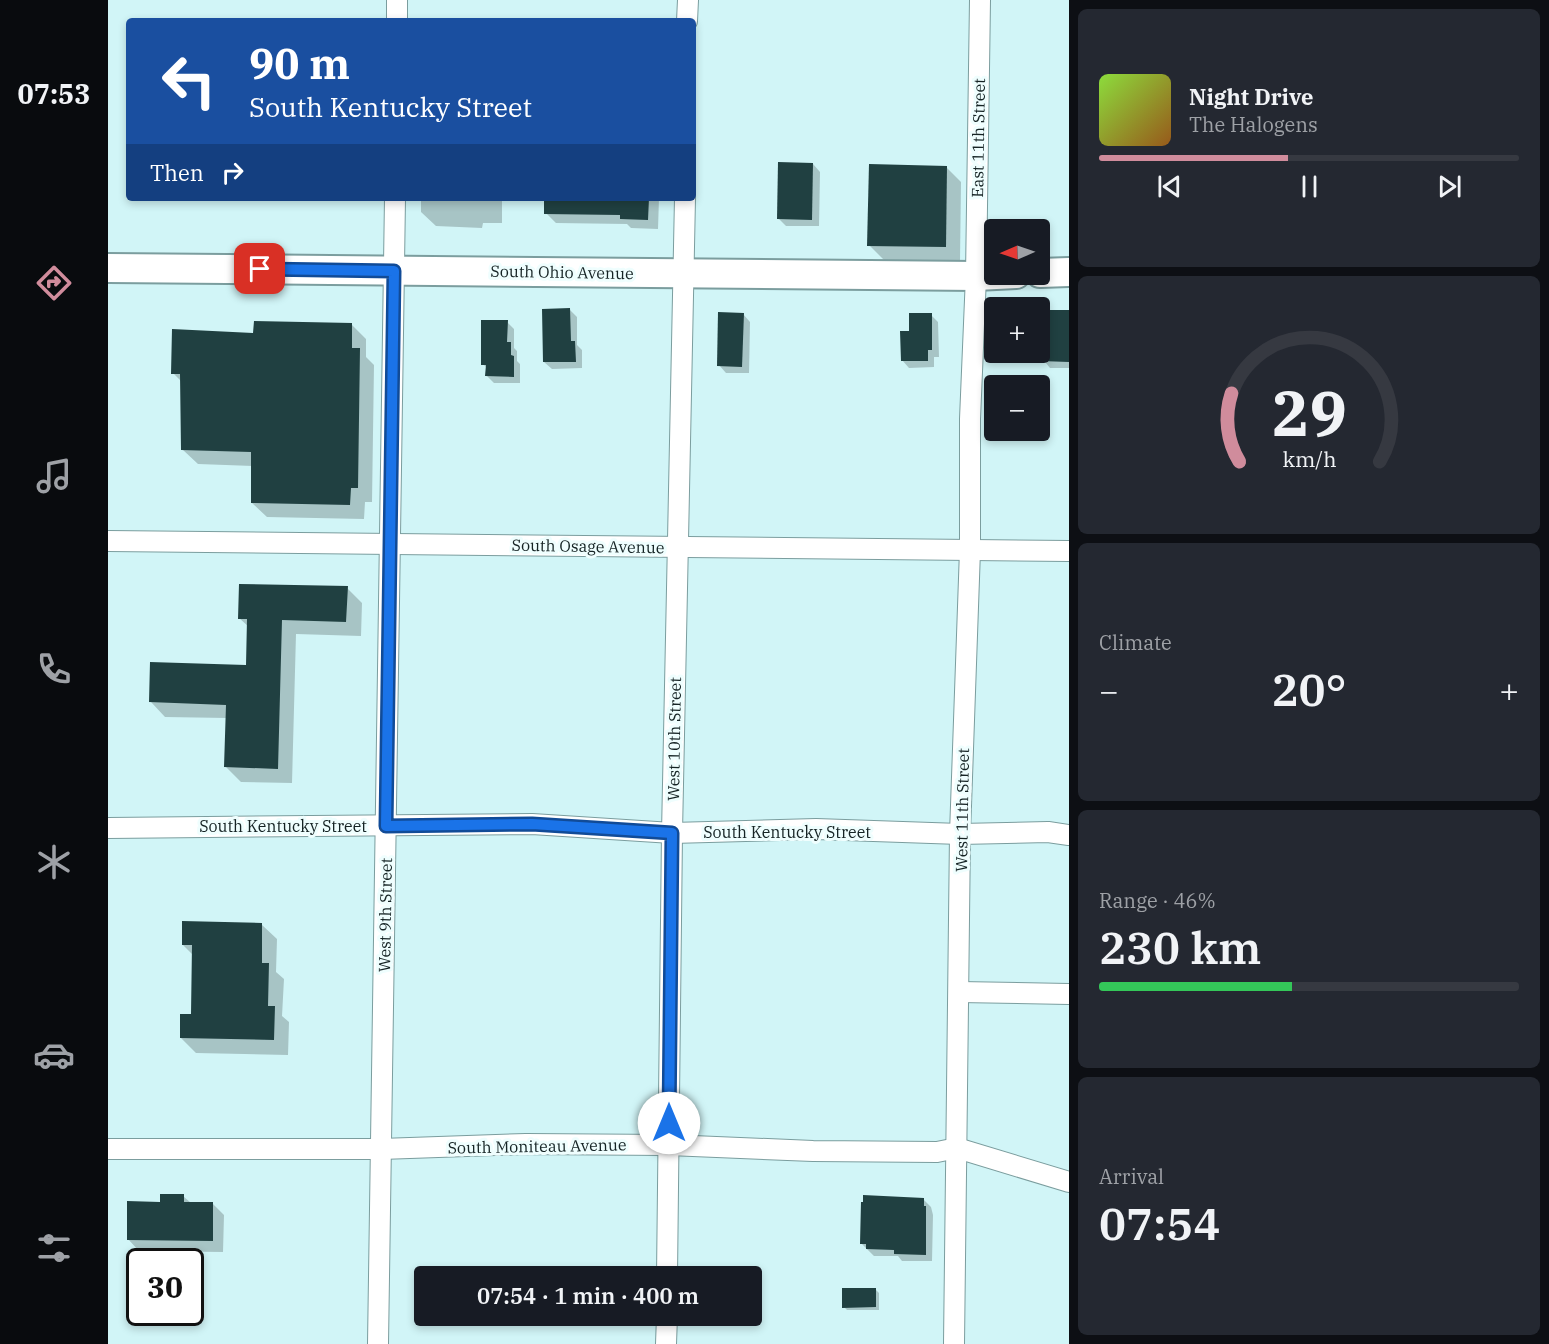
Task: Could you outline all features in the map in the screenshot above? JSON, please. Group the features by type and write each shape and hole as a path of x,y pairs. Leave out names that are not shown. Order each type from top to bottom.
{"main road":[{"name":"South Ohio Avenue","path":"108,268 984,276"},
{"path":"1050,273 1069,272"}],"street":[{"path":"397,0 397,18"},
{"path":"687,18 688,0"},
{"name":"East 11th Street","path":"976,276 980,0"},
{"name":"West 9th Street","path":"378,1344 395,201"},
{"name":"West 10th Street","path":"667,1266 672,833 685,201"},
{"name":"West 11th Street","path":"954,1344 960,834 970,550 970,419 976,276"},
{"name":"South Osage Avenue","path":"108,541 1069,551"},
{"name":"South Kentucky Street","path":"108,828 532,824 672,833 816,829 960,834 1048,832 1069,835"},
{"path":"959,992 1069,994"},
{"name":"South Moniteau Avenue","path":"108,1149 381,1149 526,1144 669,1145 903,1152 937,1152 957,1148 1069,1182"},
{"path":"666,1344 667,1326"}],"building":[{"path":"778,162 813,163 812,220 777,219"},
{"path":"869,164 947,166 946,247 867,246"},
{"path":"544,201 649,201 648,220 620,219 620,215 544,214"},
{"path":"570,308 571,341 575,341 576,362 543,362 542,309"},
{"path":"1050,310 1069,310 1069,362 1050,361"},
{"path":"718,312 744,313 742,367 717,366"},
{"path":"909,313 932,313 932,350 928,350 928,361 901,361 900,331 909,331"},
{"path":"481,320 508,320 507,342 511,342 511,355 514,356 514,377 485,376 486,365 481,365"},
{"path":"254,321 352,323 352,348 360,348 358,488 351,488 350,505 251,503 251,452 181,450 180,374 171,374 172,329 253,333"},
{"path":"239,584 348,586 346,622 282,620 278,769 224,767 226,705 149,702 150,662 246,665 247,619 238,619"},
{"path":"182,921 262,923 262,963 269,963 268,1006 275,1006 274,1040 180,1038 180,1014 191,1014 192,945 182,945"},
{"path":"160,1194 184,1194 184,1202 213,1202 213,1241 127,1240 127,1201 160,1202"},
{"path":"863,1195 924,1198 926,1255 894,1254 894,1250 866,1249 866,1244 860,1244"},
{"path":"842,1288 876,1288 876,1307 842,1308"}],"route":[{"path":"260,269 394,271 386,826 532,824 672,833 669,1123"}]}
